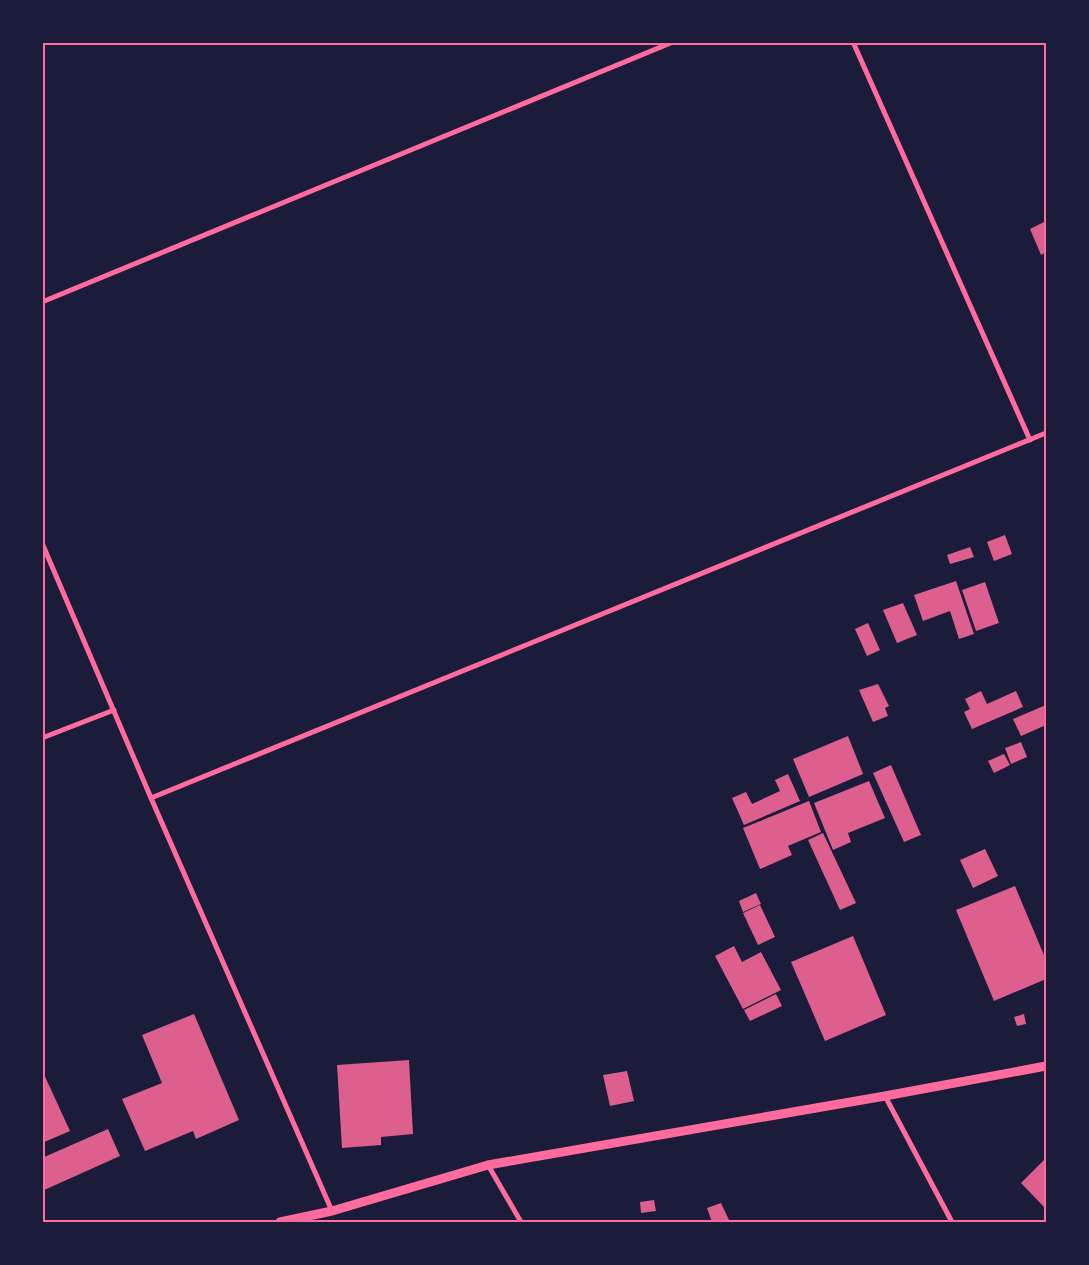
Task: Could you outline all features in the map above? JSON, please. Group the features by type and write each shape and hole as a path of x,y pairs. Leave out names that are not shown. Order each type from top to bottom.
{"street":[{"path":"42,302 673,42"},
{"path":"853,42 1030,440"},
{"path":"151,798 1046,433"},
{"path":"42,543 151,798 332,1211"},
{"path":"42,738 114,710"},
{"path":"280,1222 332,1211 488,1165 1046,1066"},
{"path":"885,1096 952,1222"},
{"path":"488,1165 521,1222"}],"building":[{"path":"1046,221 1046,252 1041,255 1030,229"},
{"path":"1005,535 1012,554 994,561 987,542"},
{"path":"970,547 974,557 950,564 947,555"},
{"path":"956,581 974,634 959,639 950,611 923,621 914,595"},
{"path":"985,582 999,623 976,631 962,590"},
{"path":"903,603 917,635 897,643 883,610"},
{"path":"868,623 880,650 867,656 855,629"},
{"path":"878,684 889,706 885,708 888,716 873,722 859,690"},
{"path":"981,691 987,704 1016,691 1023,707 972,729 964,712 970,709 965,699"},
{"path":"1046,705 1046,725 1021,736 1013,719"},
{"path":"848,736 863,774 809,797 793,759"},
{"path":"1021,742 1027,757 1011,764 1005,748"},
{"path":"1004,754 1010,765 994,773 988,761"},
{"path":"891,765 921,835 904,842 873,773"},
{"path":"788,774 800,801 744,825 732,798 746,792 752,804 780,791 775,780"},
{"path":"869,781 885,818 848,833 851,842 833,850 814,803"},
{"path":"809,801 821,832 788,846 792,855 760,869 743,828"},
{"path":"823,833 856,903 840,910 808,840"},
{"path":"985,849 998,876 973,888 960,860"},
{"path":"1015,886 1046,960 1046,979 994,1001 956,910"},
{"path":"756,893 761,904 743,912 739,901"},
{"path":"760,905 775,937 758,945 743,913"},
{"path":"853,936 886,1015 825,1041 791,962"},
{"path":"734,946 742,962 761,952 781,990 743,1009 715,956"},
{"path":"776,994 782,1006 750,1021 744,1010"},
{"path":"194,1014 239,1120 196,1139 193,1131 145,1151 122,1099 162,1083 142,1035"},
{"path":"1024,1014 1026,1024 1017,1026 1014,1017"},
{"path":"409,1060 413,1134 381,1137 381,1145 342,1148 337,1065"},
{"path":"42,1070 70,1131 42,1143"},
{"path":"627,1071 634,1101 610,1106 603,1075"},
{"path":"108,1129 120,1156 42,1191 42,1158"},
{"path":"1046,1158 1046,1209 1021,1183"},
{"path":"654,1200 656,1211 641,1213 640,1202"},
{"path":"721,1203 729,1220 712,1222 707,1208"}]}
